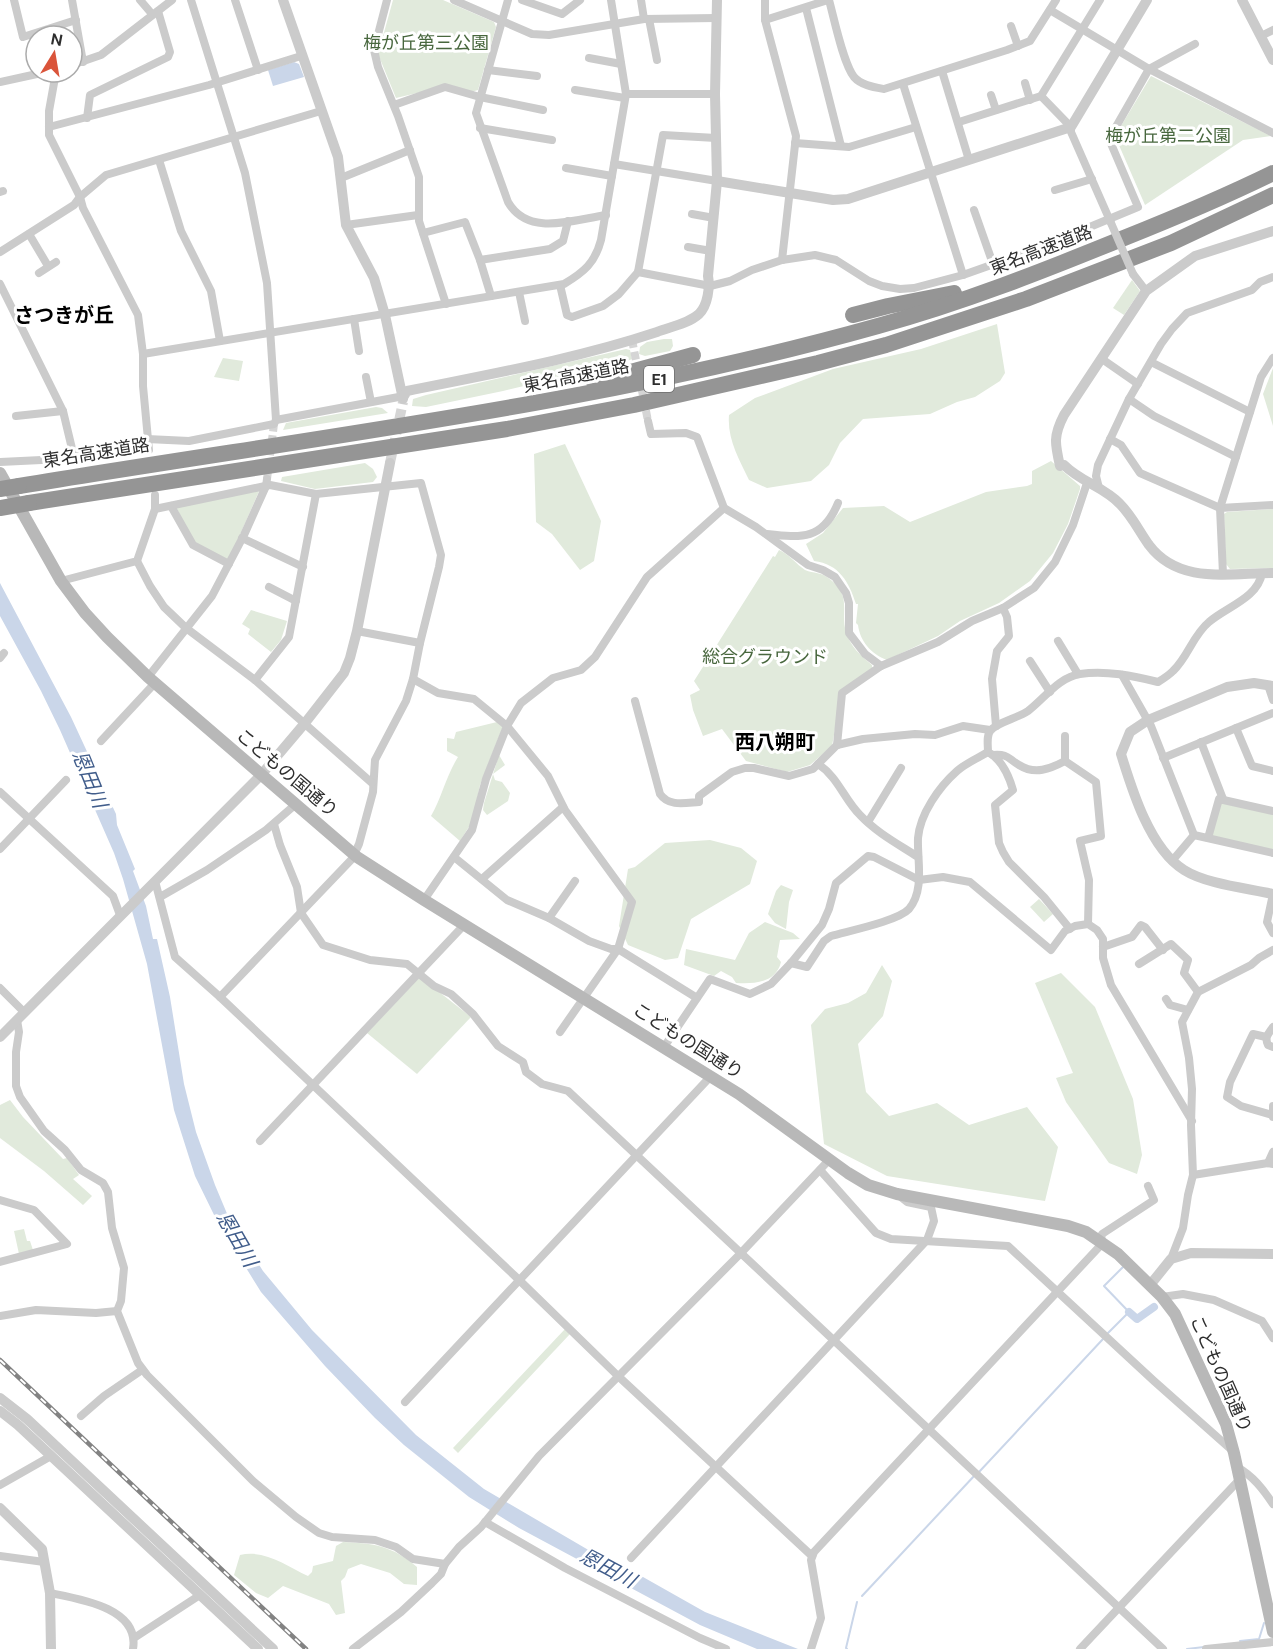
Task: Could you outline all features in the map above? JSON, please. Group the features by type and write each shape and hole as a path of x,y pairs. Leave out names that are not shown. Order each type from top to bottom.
{"highway":[{"name":"東名高速道路","path":"0,489 474,415 623,387 812,344 952,304 1062,264 1189,213 1273,173"},
{"name":"E1","path":"0,508 507,429 737,383 886,345 1026,299 1171,243 1273,195"},
{"path":"1171,243 1273,202"},
{"path":"852,315 980,286 1124,238"},
{"path":"474,415 693,355"}],"main road":[{"name":"こどもの国通り","path":"0,473 61,581 85,613 152,680 354,853 424,900 711,1076 779,1121 868,1185 897,1194 1068,1226 1102,1240 1118,1254 1162,1297 1185,1333 1226,1424 1270,1601 1273,1629"}],"street":[{"path":"14,0 23,37 76,20"},
{"path":"72,0 77,24"},
{"path":"87,118 90,95 168,57 170,52 155,13 140,0"},
{"path":"84,62 101,55 172,0"},
{"path":"191,0 245,172 267,283 276,420"},
{"path":"235,0 258,70"},
{"path":"283,0 338,157 346,225 374,278 386,315 403,399"},
{"path":"387,0 374,50 378,67 419,177 418,215 446,304"},
{"path":"454,0 532,34 549,35 647,19 717,18"},
{"path":"508,0 476,112 480,128 514,212 532,224 606,215"},
{"path":"522,0 562,14 580,0"},
{"path":"143,354 560,285 576,276 592,263 598,253 626,96 611,0"},
{"path":"641,0 657,60"},
{"path":"403,399 406,391 529,366 632,340 686,322 700,314 710,286 708,276 717,181 717,0"},
{"path":"765,0 765,20 796,136 782,260"},
{"path":"765,20 828,0 848,67 855,78 868,86 884,89 1030,41 1056,0"},
{"path":"958,122 1041,96 1100,0"},
{"path":"1146,291 1133,274 1071,132 1071,127 1148,0"},
{"path":"1242,0 1273,60"},
{"path":"806,8 841,146"},
{"path":"1050,10 1149,69 1273,133"},
{"path":"1011,26 1018,46"},
{"path":"1261,36 1273,30"},
{"path":"638,272 710,286 730,281 752,270 782,260 815,255 836,260 869,281 882,286 900,289 928,286 1039,248 1110,220 1138,207 1109,139 1149,69 1195,44"},
{"path":"49,127 216,82 301,56"},
{"path":"589,58 621,64"},
{"path":"488,70 537,76"},
{"path":"942,71 969,160"},
{"path":"0,82 24,77"},
{"path":"1025,83 1030,100"},
{"path":"54,84 49,111 51,142 138,315 143,354 143,386 149,450"},
{"path":"903,84 963,275"},
{"path":"394,105 445,87 543,110"},
{"path":"575,90 626,96 716,94"},
{"path":"990,94 996,110"},
{"path":"1041,96 1071,127"},
{"path":"0,252 74,206 80,197 106,175 321,111"},
{"path":"795,143 849,147 916,127"},
{"path":"614,164 789,194 832,200 848,199 1071,127"},
{"path":"480,128 552,140"},
{"path":"560,285 567,315 572,317 594,310 610,301 638,272 663,135 716,138"},
{"path":"341,178 410,150"},
{"path":"159,160 181,231 211,291 220,341"},
{"path":"566,168 612,176"},
{"path":"1055,190 1092,179"},
{"path":"974,210 993,264"},
{"path":"692,214 714,218"},
{"path":"346,225 418,215"},
{"path":"480,260 550,249 563,242 568,221"},
{"path":"423,234 465,222 491,296"},
{"path":"1267,573 1194,574 1178,569 1162,559 1120,503 1099,488 1073,475 1064,465 1060,466 1055,443 1056,431 1064,415 1146,291 1195,256 1273,231"},
{"path":"29,234 52,264 39,273"},
{"path":"688,247 711,252"},
{"path":"1099,488 1096,476 1098,465 1129,399 1166,337 1187,313 1252,290 1260,282 1273,277"},
{"path":"0,284 63,411 74,457"},
{"path":"519,292 525,321"},
{"path":"354,319 359,351"},
{"path":"1223,574 1220,508 1261,377 1273,358"},
{"path":"1102,359 1138,384"},
{"path":"1151,362 1250,412"},
{"path":"366,377 371,402"},
{"path":"0,462 62,459 128,446 147,439 189,441 274,424 276,420 371,402 403,399"},
{"path":"1129,399 1154,416 1236,457"},
{"path":"16,416 63,411"},
{"path":"648,421 651,434 686,433 696,437 724,507 767,534 808,565 823,570 835,578 846,593 849,603 849,633 857,646 881,666"},
{"path":"1110,439 1121,446 1140,473 1220,508 1273,505"},
{"path":"0,1037 261,775 344,673 357,631 390,463"},
{"path":"101,741 152,680 186,628 212,596 242,538 267,482"},
{"path":"155,509 267,482 270,485 316,494 421,483 441,555 413,679 406,700 375,760 373,792 359,844 352,859 220,997"},
{"path":"837,745 842,693 881,666 938,642 972,621 1003,608 1034,588 1055,562 1073,525 1087,483"},
{"path":"255,680 289,637 316,494"},
{"path":"155,495 155,509 137,561 159,601 186,628 255,680 372,783"},
{"path":"767,534 802,537 815,532 834,513 838,503"},
{"path":"171,506 193,545 229,564"},
{"path":"424,900 472,830 486,779 507,726 521,703 553,678 581,670 595,657 647,577 724,507"},
{"path":"242,538 303,567"},
{"path":"61,581 137,561"},
{"path":"635,701 663,799 680,804 699,802 699,796 719,780 732,772 745,768 754,768 789,777 813,770 837,745 863,739 935,735 963,726 993,728 1019,716 1064,680 1078,674 1122,675 1158,682 1171,673 1204,626 1235,606 1267,573"},
{"path":"269,587 296,601"},
{"path":"1003,608 1009,627 1009,636 997,651 992,679 993,728 987,737 991,753 1008,776 1013,790 994,808 1003,852 1009,862 1044,897 1070,929"},
{"path":"357,631 420,643"},
{"path":"1058,641 1078,674"},
{"path":"1030,661 1050,692"},
{"path":"1122,675 1148,720 1194,835"},
{"path":"413,679 438,693 474,699 507,726 548,776 563,807 632,902 618,949 560,1032"},
{"path":"1273,700 1270,685 1254,683 1227,687 1148,720 1130,732 1121,754 1156,842 1172,861 1185,871 1199,877 1273,894 1267,922 1273,933"},
{"path":"1163,758 1273,713"},
{"path":"1236,728 1251,766 1273,771"},
{"path":"1065,736 1065,761"},
{"path":"1201,742 1223,799"},
{"path":"791,963 807,967 824,941 831,936 878,923 908,910 915,898 919,880 918,835 922,818 935,797 956,772 991,753 1003,754 1017,764 1039,770 1047,770 1065,761"},
{"path":"1065,761 1096,782 1101,836 1080,841 1089,880 1088,924"},
{"path":"818,764 835,778 850,803 868,822 881,834 918,857"},
{"path":"868,822 901,768"},
{"path":"0,849 66,780"},
{"path":"0,792 113,896 121,914"},
{"path":"1208,838 1218,799 1273,811"},
{"path":"160,897 207,870 274,824 296,804"},
{"path":"482,879 563,807"},
{"path":"274,824 297,887 301,913 325,947 370,960 408,964 434,986 450,994 474,1014 498,1046 523,1062 526,1072 543,1084 568,1091 1163,1649"},
{"path":"1172,861 1194,835"},
{"path":"1194,835 1273,853"},
{"path":"664,1047 710,979 750,994 771,984 822,925 836,883 868,856 919,880 943,877 970,882 1051,950 1065,931 1075,926 1088,924 1101,935 1102,958 1111,985 1192,1121"},
{"path":"454,857 507,900 549,918 589,941 611,949 618,949 697,998"},
{"path":"549,918 575,881"},
{"path":"153,883 160,897 174,957 220,997 618,1376 812,1556"},
{"path":"260,1142 465,924"},
{"path":"1103,947 1132,937 1141,925 1162,950"},
{"path":"1139,964 1171,944 1188,960 1184,973 1198,992"},
{"path":"1150,1285 1171,1259 1183,1228 1188,1195 1194,1175 1192,1089 1182,1022 1198,992 1251,965 1273,950"},
{"path":"0,988 20,1016 16,1052 16,1086 20,1097 44,1131 65,1150 81,1170 103,1183 108,1192 112,1228 124,1268 121,1301 117,1311 142,1370 253,1481 319,1533 332,1537 375,1540 396,1547 413,1558 445,1564"},
{"path":"1166,999 1170,1005 1188,1010"},
{"path":"1273,1027 1266,1037 1268,1045 1273,1047"},
{"path":"1266,1037 1253,1034 1230,1082 1227,1096 1241,1106 1273,1113"},
{"path":"405,1402 711,1076"},
{"path":"1194,1175 1271,1164 1273,1152"},
{"path":"353,1649 415,1601 441,1574 445,1564 486,1521 539,1456 740,1254 830,1159"},
{"path":"820,1170 876,1233 891,1239 1008,1246 1234,1453"},
{"path":"812,1646 821,1618 812,1556 1100,1246 1102,1234 1154,1200 1148,1186"},
{"path":"631,1558 927,1240 934,1221 931,1207 907,1202 897,1194"},
{"path":"0,1200 34,1210 67,1244 0,1262"},
{"path":"1171,1259 1191,1253 1273,1254"},
{"path":"1162,1297 1183,1294 1214,1300 1262,1321 1273,1338"},
{"path":"0,1316 36,1310 96,1313 117,1311"},
{"path":"81,1416 104,1396 142,1370"},
{"path":"0,1398 27,1419 273,1649"},
{"path":"0,1411 258,1649"},
{"path":"0,1485 51,1456"},
{"path":"1080,1649 1239,1473 1248,1473 1263,1488 1273,1504"},
{"path":"0,1508 42,1549 50,1593 51,1649"},
{"path":"486,1521 565,1568 700,1638 726,1649"},
{"path":"0,1556 44,1562"},
{"path":"50,1593 85,1601 110,1610 127,1622 134,1638 134,1649"},
{"path":"134,1638 201,1595"},
{"path":"1206,1649 1273,1642"}],"green space":[{"name":"梅が丘第三公園","path":"393,0 443,0 494,22 496,27 478,90 471,92 451,85 396,98 378,54"},
{"name":"梅が丘第二公園","path":"1151,76 1271,136 1243,140 1145,205 1115,136"},
{"path":"1132,280 1140,291 1124,315 1113,308"},
{"path":"997,324 1005,373 1000,381 975,397 930,414 863,419 840,443 829,465 811,481 767,488 749,480 732,441 729,415 755,398 833,369 921,349"},
{"path":"672,339 673,346 670,351 645,356 639,354 640,347 647,342"},
{"path":"626,349 630,350 632,359 625,362 426,407 412,406 413,399 426,395"},
{"path":"223,358 243,361 239,381 214,377"},
{"path":"1273,368 1273,426 1263,394"},
{"path":"376,407 388,413 283,430 286,423"},
{"path":"565,444 601,521 594,561 580,570 552,534 536,522 534,454"},
{"path":"1051,461 1080,486 1080,489 1068,524 1053,553 1030,581 999,603 887,660 871,651 864,642 856,623 858,604 850,588 836,570 814,561 806,544 823,533 843,508 884,506 910,522 986,492 1032,484 1032,471"},
{"path":"365,463 373,469 377,477 373,482 315,489 281,481 282,477"},
{"path":"260,489 228,562 195,544 176,507"},
{"path":"1273,509 1273,568 1230,569 1226,564 1224,514"},
{"name":"総合グラウンド","path":"779,550 805,570 824,575 837,586 843,599 844,625 850,642 872,665 872,672 841,695 832,746 810,765 787,772 746,761 722,729 703,736 690,695 700,690 694,681"},
{"path":"251,610 287,621 281,640 271,652 248,634 250,629 242,624"},
{"path":"497,722 503,726 480,785 472,822 460,841 431,816 458,757 447,751 447,738 454,739 456,732"},
{"path":"499,755 505,765 493,774"},
{"path":"493,774 495,780 502,782 510,793 508,801 487,815 483,810 484,803"},
{"path":"1221,802 1273,814 1273,851 1213,836"},
{"path":"710,840 741,848 757,861 750,884 691,919 678,958 665,960 628,945 619,926 628,869 635,867 665,843"},
{"path":"781,885 793,890 789,902 786,929 775,923 768,914 776,891"},
{"path":"1039,899 1053,914 1044,922 1030,907"},
{"path":"765,922 793,933 800,939 780,940 777,957 781,962 769,978 757,982 736,983 732,977 721,971 714,976 684,965 686,949 735,960 749,933"},
{"path":"882,965 892,981 883,1016 858,1044 866,1092 889,1116 937,1103 969,1125 1027,1107 1058,1147 1045,1201 887,1176 824,1144 811,1025 825,1009 848,1003 866,993"},
{"path":"1061,973 1095,1007 1133,1099 1142,1155 1137,1174 1109,1163 1066,1102 1056,1078 1073,1073 1035,983"},
{"path":"420,977 471,1017 417,1074 367,1033"},
{"path":"10,1100 63,1159 67,1158 79,1175 73,1179 92,1196 83,1205 44,1171 0,1138 0,1105"},
{"path":"24,1229 27,1241 30,1241 33,1250 19,1254 14,1231"},
{"path":"565,1329 570,1334 458,1453 453,1448"},
{"path":"343,1542 364,1543 400,1554 417,1567 417,1585 404,1584 390,1573 361,1564 348,1569 341,1581 345,1613 336,1615 329,1604 283,1586 268,1598 256,1593 234,1575 240,1555 258,1554 308,1576 313,1566 333,1561 336,1546"}],"water":[{"path":"294,62 299,64 304,77 273,86 268,70"},
{"name":"恩田川","path":"0,583 71,717 116,814 117,825 135,869 133,871 146,906 153,939 157,939 170,997 184,1084 196,1132 228,1216 263,1271 312,1330 416,1435 484,1489 609,1562 620,1564 705,1612 798,1649 757,1649 700,1625 519,1528 469,1497 404,1445 375,1418 325,1366 261,1292 217,1221 195,1176 174,1110 147,964 123,879 114,853 60,730 0,616"}],"waterway":[{"path":"1108,1333 1129,1312 1104,1286 1123,1267"},
{"path":"1129,1312 1137,1319 1154,1307"},
{"path":"979,1472 1103,1339"},
{"path":"862,1596 975,1475"},
{"path":"847,1649 857,1602"},
{"path":"1240,1641 1259,1639 1264,1623"},
{"path":"1187,1649 1204,1647"}],"tunnel":[{"path":"632,340 648,421"},
{"path":"390,463 403,402"},
{"path":"267,479 274,424"}],"railway":[{"path":"0,1360 306,1649"}],"district":[{"name":"さつきが丘","path":"64,315"},
{"name":"西八朔町","path":"775,742"}]}
